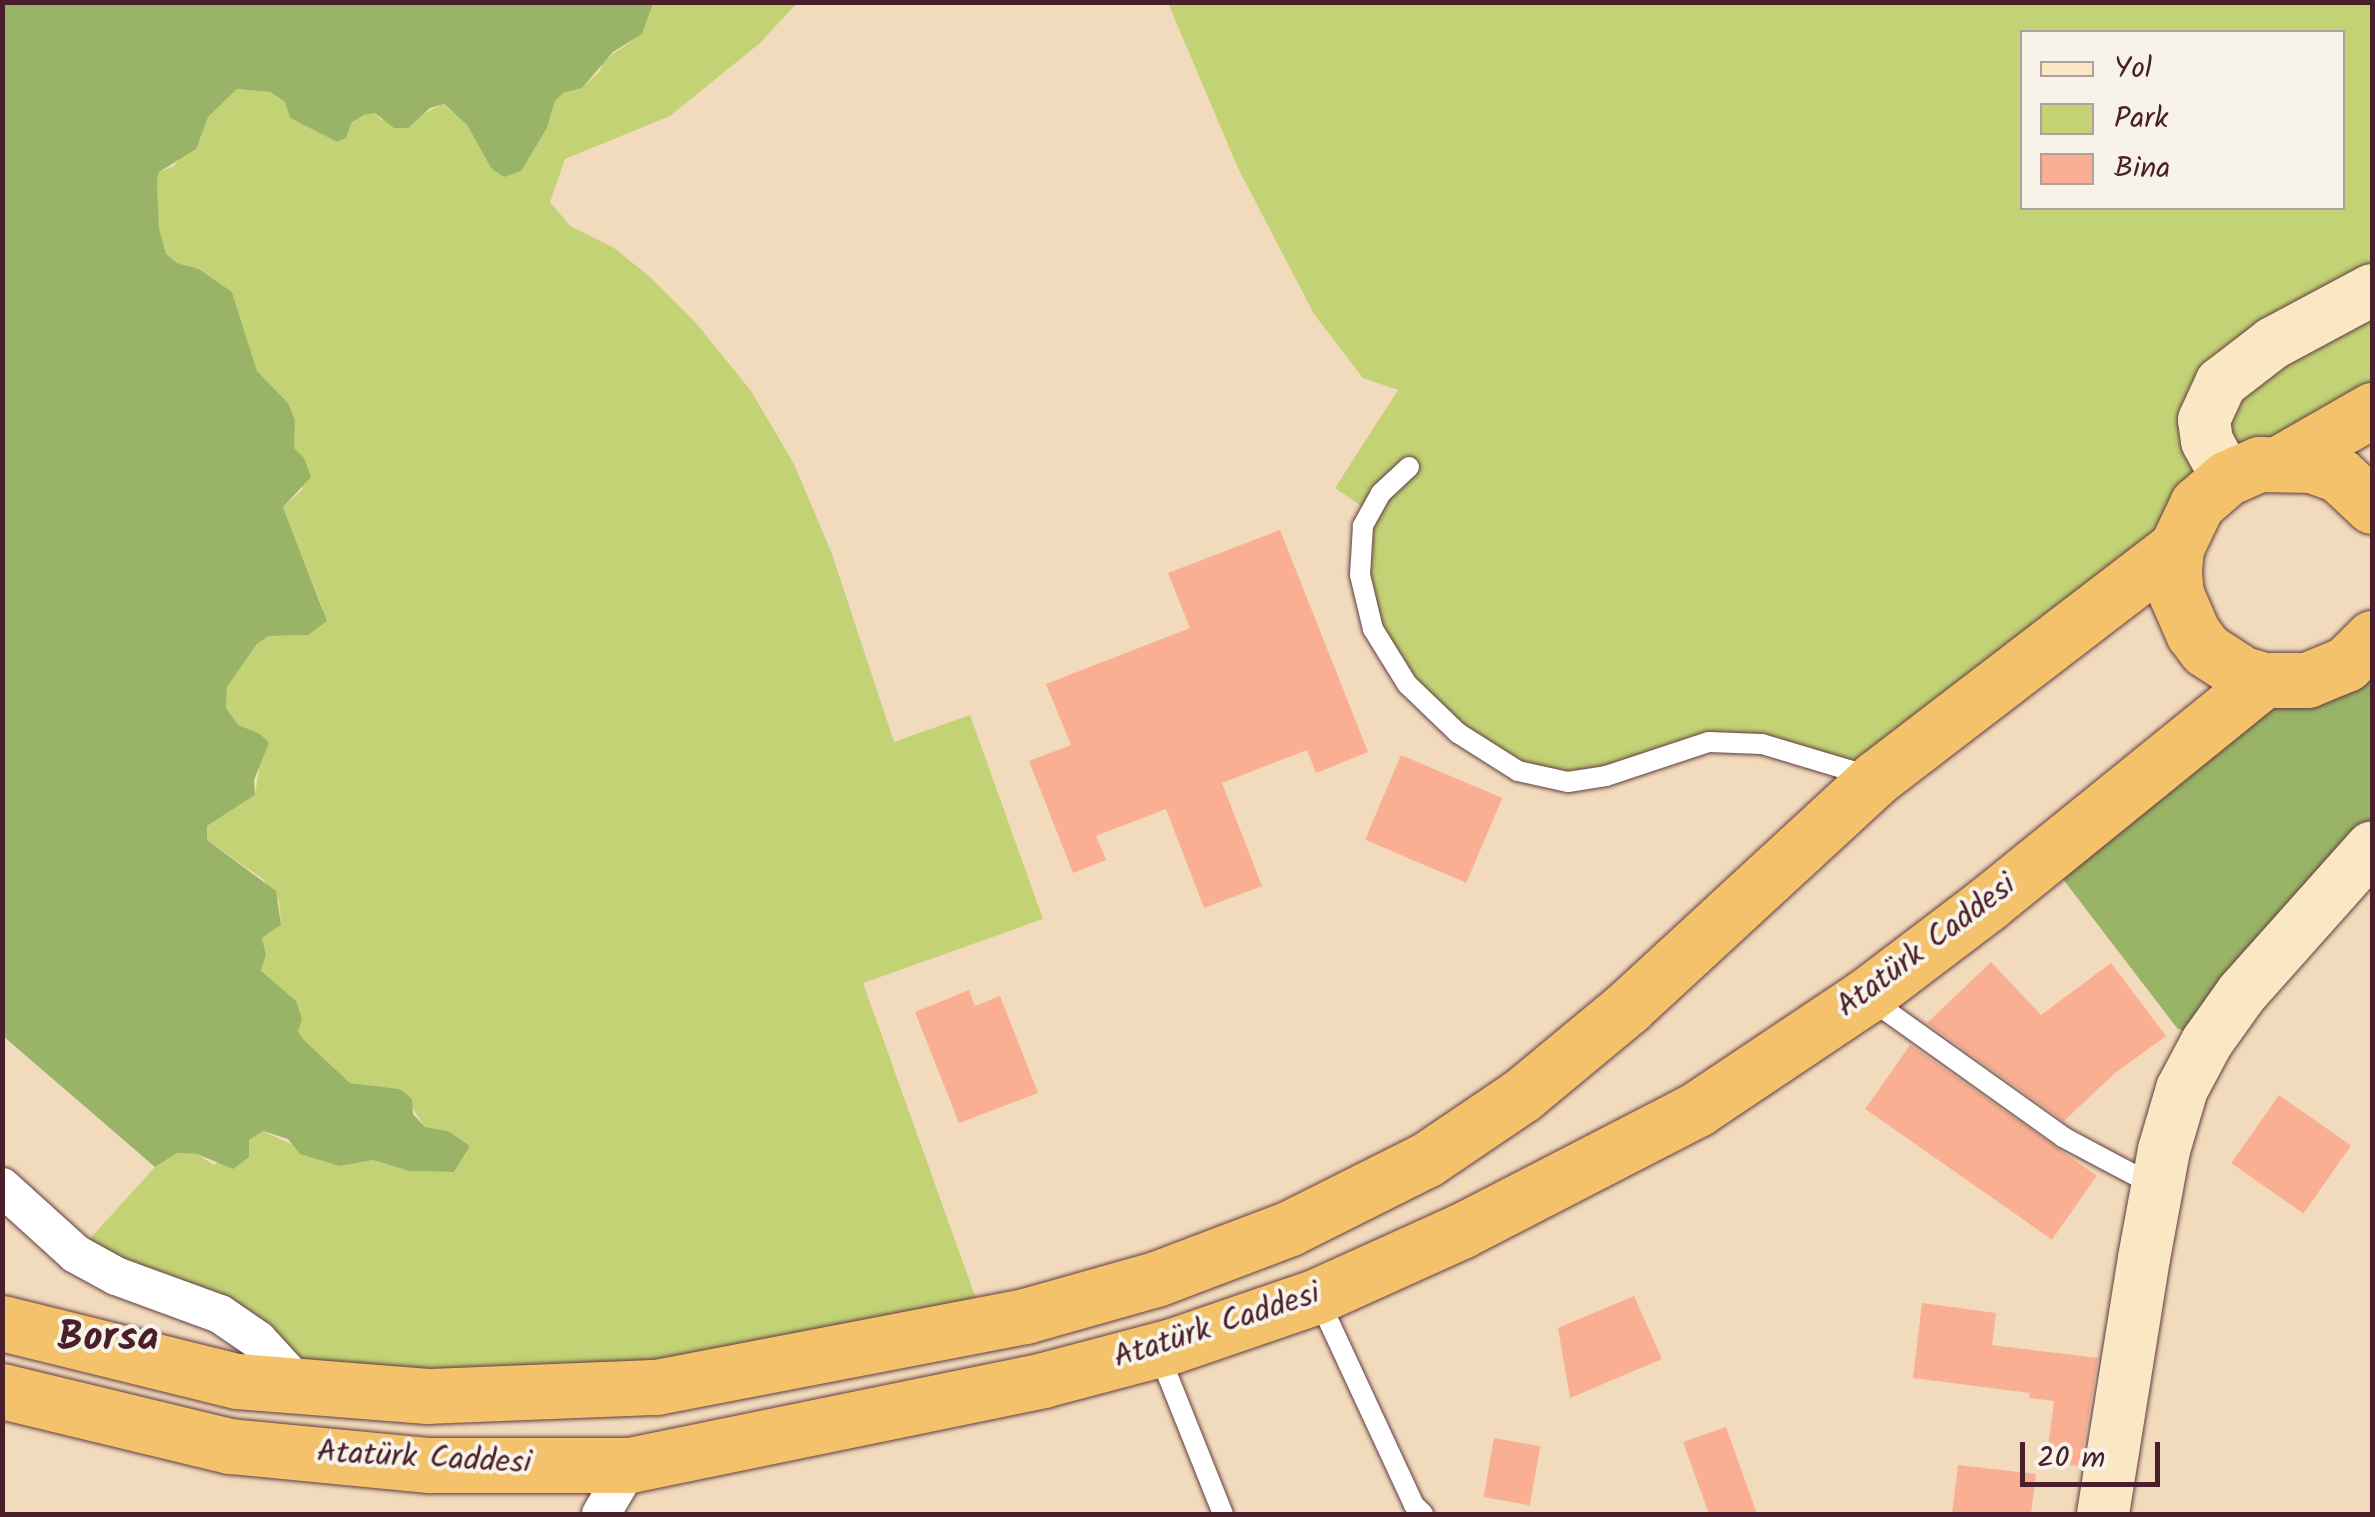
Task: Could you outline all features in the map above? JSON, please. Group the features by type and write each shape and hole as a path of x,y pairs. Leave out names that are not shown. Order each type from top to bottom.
{"highway":[{"name":"Atatürk Caddesi","path":"2283,461 2372,410"},
{"name":"Atatürk Caddesi","path":"2,1323 238,1381 428,1396 656,1388 1025,1316 1156,1279 1290,1228 1426,1160 1522,1095 1628,1006 1876,778 2176,548 2198,504 2227,478 2259,464 2283,461 2312,465 2339,475 2372,506"},
{"name":"Atatürk Caddesi","path":"2176,548 2176,594 2193,633 2224,664 2264,680 2307,680 2327,674 2369,651"},
{"name":"Atatürk Caddesi","path":"2,1391 230,1446 429,1465 630,1466 1044,1380 1157,1350 1317,1296 1462,1231 1697,1109 1866,996 1987,904 2264,680"}],"street":[{"path":"2227,478 2206,441 2204,420 2221,383 2273,343 2372,290"},
{"path":"2103,1514 2157,1186 2182,1089 2207,1042 2242,993 2372,847"},
{"path":"2,1188 76,1254 116,1276 220,1314 258,1340 300,1386"},
{"path":"601,1514 630,1466"}],"lane":[{"path":"1409,467 1381,493 1362,526 1360,576 1373,628 1390,656 1408,684 1458,733 1518,771 1568,782 1606,776 1709,742 1762,744 1814,756 1876,778"},
{"path":"1866,996 2063,1137 2157,1186"},
{"path":"1317,1296 1414,1505 1422,1514"},
{"path":"1157,1350 1223,1514"}],"green space":[{"path":"2,3 653,3 642,34 613,52 582,88 563,93 555,101 547,128 521,171 504,177 491,168 467,125 444,104 430,108 408,128 394,128 375,113 364,115 352,122 346,138 337,142 290,118 285,102 270,92 237,89 208,117 196,149 159,172 157,180 159,228 166,254 177,263 199,269 232,292 257,371 288,403 295,420 294,448 304,458 311,477 283,507 327,621 308,635 269,636 257,644 227,687 226,708 238,725 260,734 269,743 254,780 255,795 207,826 207,840 276,891 281,925 262,938 266,955 261,971 296,1001 302,1019 298,1031 303,1039 350,1083 400,1089 412,1099 413,1114 425,1127 448,1131 470,1146 454,1172 409,1171 373,1160 340,1166 300,1154 288,1139 263,1131 249,1140 249,1157 233,1169 197,1154 177,1153 155,1167 3,1036"},
{"path":"653,3 797,3 760,43 670,116 565,159 550,202 570,226 614,248 650,277 696,323 751,391 794,464 832,554 894,742 970,715 1043,919 863,983 985,1324 656,1387 300,1386 258,1340 76,1254 155,1167 177,1153 197,1154 214,1165 262,1131 340,1166 373,1160 409,1171 454,1172 470,1146 448,1131 425,1127 400,1089 350,1083 303,1039 261,972 266,955 262,938 281,925 279,901 263,879 207,840 207,826 255,795 259,769 260,734 238,726 226,708 227,687 257,644 269,636 308,635 323,609 283,507 303,489 293,448 295,420 288,403 257,371 232,292 199,269 177,263 166,254 159,228 159,172 174,166 208,117 237,89 269,92 285,102 290,118 337,142 346,138 352,122 364,115 375,113 382,120 415,118 443,104 467,125 491,168 521,170 547,128 555,101 562,93 582,88 600,71 603,61 632,41"},
{"path":"1168,3 2372,3 2372,410 2283,461 1876,778 1709,742 1606,776 1518,771 1407,684 1360,575 1370,512 1335,488 1398,390 1363,378 1314,314 1238,168"},
{"path":"2372,664 2372,847 2207,1042 2177,1028 2046,857 2264,680"}],"building":[{"path":"1280,530 1368,752 1316,773 1307,750 1222,783 1262,886 1204,908 1166,809 1096,836 1106,860 1073,873 1029,761 1071,745 1046,684 1190,628 1168,573"},
{"path":"1401,755 1502,798 1466,883 1365,840"},
{"path":"1991,962 2041,1015 2111,963 2166,1036 2115,1073 2064,1121 1927,1023"},
{"path":"969,990 975,1006 1000,996 1038,1093 959,1123 915,1012"},
{"path":"1910,1045 2097,1176 2052,1240 1865,1109"},
{"path":"2279,1095 2351,1145 2303,1213 2231,1163"},
{"path":"1634,1296 1662,1359 1570,1398 1558,1328"},
{"path":"1922,1303 1996,1313 1992,1345 2098,1358 2080,1466 2046,1462 2054,1401 2029,1398 2030,1393 1913,1378"},
{"path":"1726,1427 1757,1514 1709,1514 1683,1442"},
{"path":"1494,1438 1540,1446 1530,1505 1484,1497"},
{"path":"1958,1465 2036,1474 2031,1514 1952,1514"}],"district":[{"name":"Borsa","path":"108,1339"}]}
